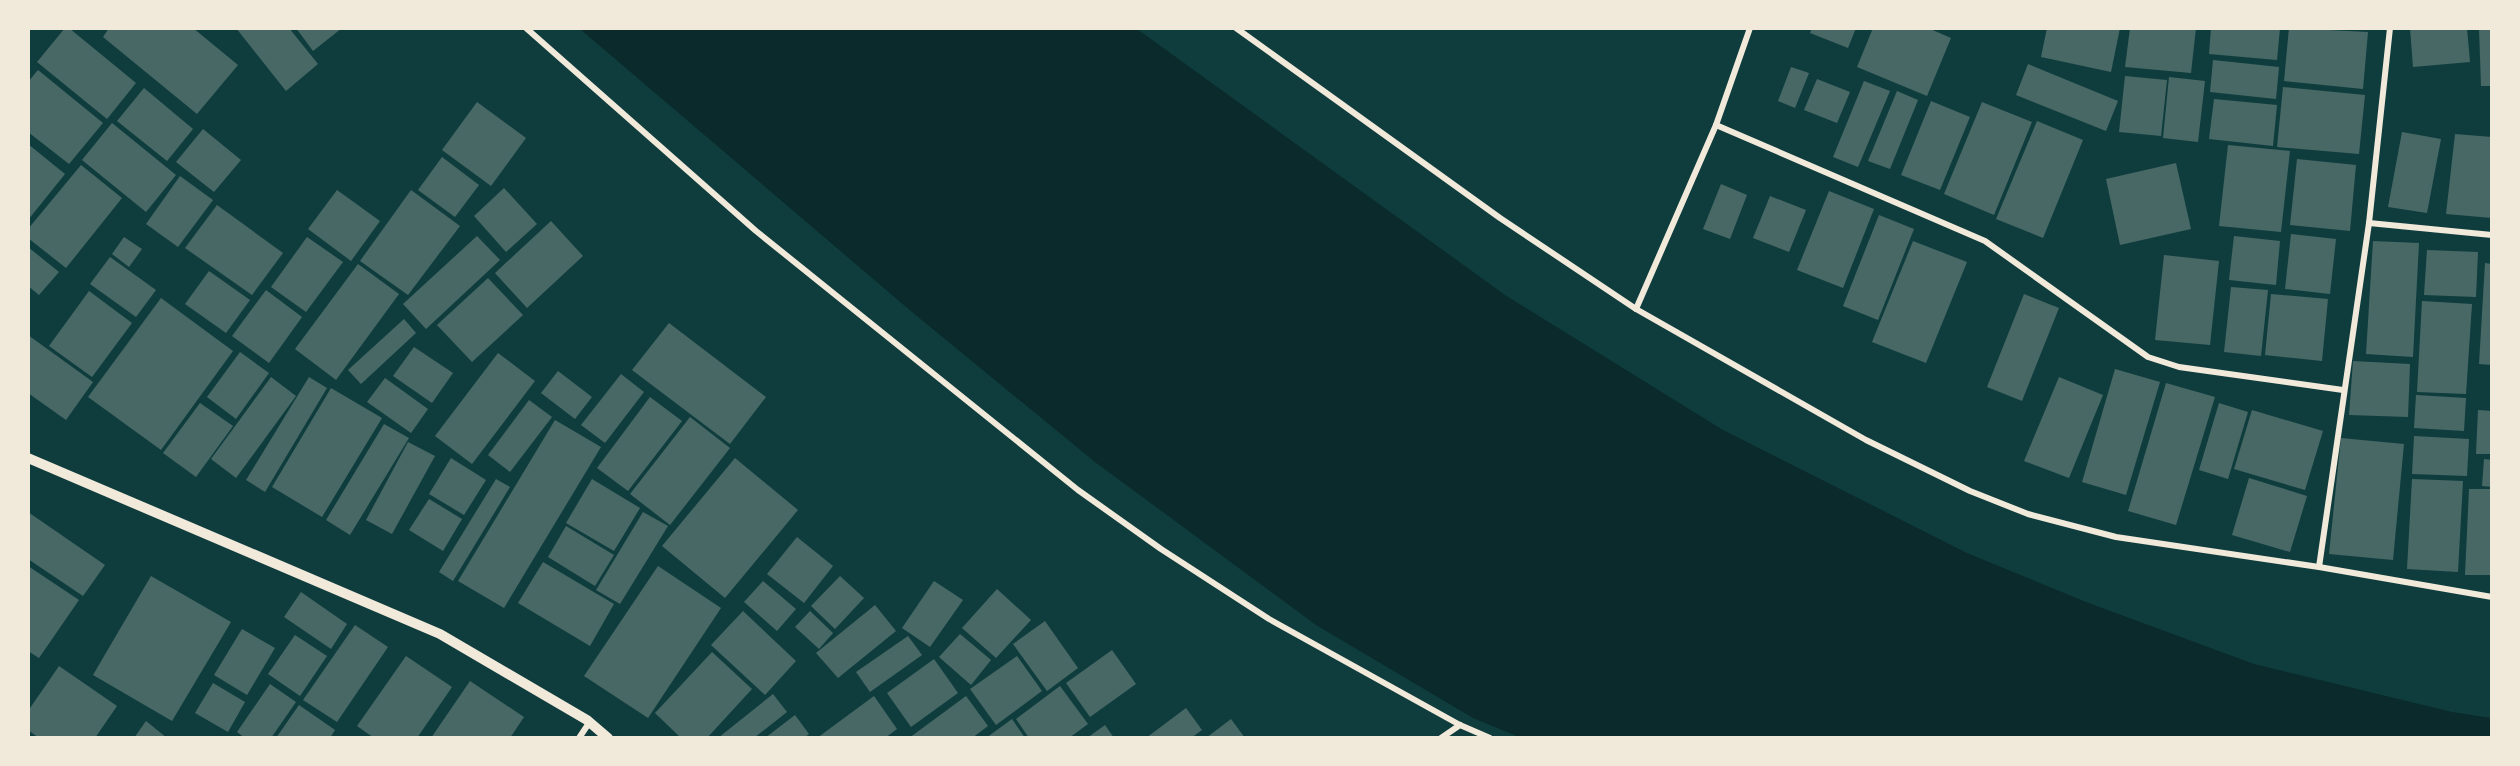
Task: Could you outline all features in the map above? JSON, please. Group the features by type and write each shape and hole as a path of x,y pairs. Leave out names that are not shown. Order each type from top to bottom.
{"street":[{"path":"526,28 756,231 1078,490 1161,549 1269,619 1460,725 1490,738"},
{"path":"1236,28 1500,218 1636,309 1866,440 1970,491 2028,514 2116,537 2319,567 2492,597"},
{"path":"1636,309 1716,125 1750,28"},
{"path":"2319,567 2369,223 2390,28"},
{"path":"1716,125 1984,240 2148,357 2179,367 2343,390"},
{"path":"2369,223 2492,235"},
{"path":"28,458 440,634 589,723 608,738"},
{"path":"579,738 589,723"},
{"path":"1441,738 1460,725"}],"water":[{"path":"580,29 1137,29 1505,295 1723,430 1967,553 2086,602 2254,664 2452,712 2491,718 2491,737 1519,737 1473,718 1316,625 1095,462 912,312"}],"building":[{"path":"65,28 69,28 136,83 107,119 37,62"},
{"path":"109,28 193,28 238,65 197,114 103,37"},
{"path":"236,28 289,28 318,64 286,91"},
{"path":"296,28 342,28 313,51"},
{"path":"1812,28 1856,28 1848,48 1810,33"},
{"path":"1873,28 1928,28 1951,38 1927,96 1857,67"},
{"path":"2047,28 2120,28 2111,72 2041,57"},
{"path":"2130,28 2196,28 2191,73 2125,67"},
{"path":"2211,28 2280,28 2277,60 2209,54"},
{"path":"2289,28 2368,32 2363,89 2284,81"},
{"path":"2410,28 2467,28 2470,62 2413,67"},
{"path":"2479,28 2492,28 2492,86 2481,86"},
{"path":"2213,60 2279,67 2276,99 2210,92"},
{"path":"2028,64 2118,101 2106,131 2016,95"},
{"path":"1791,67 1809,73 1795,108 1778,101"},
{"path":"38,70 103,123 69,164 28,132 28,82"},
{"path":"2125,76 2167,80 2161,136 2119,132"},
{"path":"2169,77 2205,81 2198,142 2163,138"},
{"path":"1817,79 1850,92 1837,123 1804,110"},
{"path":"1864,81 1890,91 1858,167 1833,157"},
{"path":"2283,87 2365,95 2359,154 2277,147"},
{"path":"144,88 193,129 167,161 117,121"},
{"path":"1897,91 1918,100 1890,169 1868,161"},
{"path":"2214,99 2277,105 2273,146 2209,139"},
{"path":"1931,101 1970,117 1940,190 1901,175"},
{"path":"477,102 526,138 491,186 442,150"},
{"path":"1982,102 2032,122 1994,215 1944,194"},
{"path":"2037,121 2083,140 2043,238 1996,219"},
{"path":"112,123 176,175 146,212 82,160"},
{"path":"203,129 241,160 214,192 176,162"},
{"path":"2402,132 2441,139 2427,213 2388,207"},
{"path":"2455,134 2492,137 2492,218 2446,214"},
{"path":"28,144 65,174 28,220"},
{"path":"2228,145 2290,151 2281,232 2219,226"},
{"path":"442,157 479,185 455,217 418,190"},
{"path":"2297,159 2356,165 2350,231 2290,225"},
{"path":"2176,163 2191,229 2120,245 2106,179"},
{"path":"81,165 122,198 66,268 28,238 28,229"},
{"path":"180,176 213,200 178,247 146,224"},
{"path":"1721,184 1747,195 1730,239 1703,229"},
{"path":"504,188 537,224 506,252 474,216"},
{"path":"337,190 380,221 351,261 308,229"},
{"path":"411,190 460,226 408,295 360,261"},
{"path":"1829,191 1874,209 1843,288 1797,270"},
{"path":"1770,196 1806,210 1789,252 1753,238"},
{"path":"217,205 283,253 252,295 185,248"},
{"path":"1879,215 1914,229 1878,320 1843,306"},
{"path":"551,221 583,256 527,308 495,273"},
{"path":"2291,234 2336,239 2330,294 2285,289"},
{"path":"477,236 500,260 426,329 403,304"},
{"path":"2234,236 2280,241 2276,285 2229,280"},
{"path":"124,237 142,249 129,267 112,254"},
{"path":"307,237 343,262 306,312 271,287"},
{"path":"1913,241 1967,262 1926,363 1872,342"},
{"path":"2373,241 2419,243 2413,357 2366,354"},
{"path":"28,247 59,272 39,295 28,286"},
{"path":"2427,250 2478,252 2476,297 2424,295"},
{"path":"2164,255 2219,261 2210,345 2155,340"},
{"path":"110,257 156,290 136,317 90,284"},
{"path":"2485,263 2492,264 2492,365 2479,364"},
{"path":"358,264 399,294 336,380 295,349"},
{"path":"209,271 250,300 226,333 185,304"},
{"path":"488,278 523,315 472,362 437,325"},
{"path":"2231,287 2268,290 2261,356 2224,352"},
{"path":"266,290 302,317 269,363 232,336"},
{"path":"89,291 132,323 92,377 49,346"},
{"path":"2024,294 2059,308 2022,401 1987,387"},
{"path":"2271,294 2328,299 2322,361 2265,355"},
{"path":"161,298 233,351 161,450 88,397"},
{"path":"2422,301 2472,304 2466,394 2417,392"},
{"path":"404,319 416,333 361,384 348,370"},
{"path":"669,323 766,397 730,444 632,370"},
{"path":"28,335 93,382 66,420 28,393"},
{"path":"414,347 453,373 432,403 393,376"},
{"path":"240,352 269,373 236,419 207,397"},
{"path":"498,353 535,381 472,464 435,436"},
{"path":"2353,361 2410,364 2408,417 2349,415"},
{"path":"2115,369 2160,382 2126,495 2082,482"},
{"path":"558,371 592,397 575,419 541,393"},
{"path":"621,374 644,392 605,443 581,425"},
{"path":"271,377 296,396 236,478 211,459"},
{"path":"309,377 327,388 265,492 246,480"},
{"path":"2059,377 2103,395 2069,478 2024,461"},
{"path":"385,378 428,409 411,433 367,402"},
{"path":"2166,383 2215,397 2176,525 2128,511"},
{"path":"331,388 382,418 322,517 272,487"},
{"path":"2416,395 2466,398 2464,431 2414,428"},
{"path":"650,397 682,421 628,491 597,468"},
{"path":"529,400 552,417 510,472 488,455"},
{"path":"200,403 233,426 196,477 163,453"},
{"path":"2219,403 2248,412 2228,479 2199,470"},
{"path":"2252,410 2323,431 2305,490 2234,469"},
{"path":"2478,410 2492,411 2492,454 2476,454"},
{"path":"690,417 730,448 670,525 630,494"},
{"path":"555,420 601,447 504,608 458,581"},
{"path":"384,424 409,438 350,535 326,520"},
{"path":"2414,436 2469,439 2467,476 2412,474"},
{"path":"2341,438 2404,444 2393,560 2329,554"},
{"path":"408,442 435,456 392,534 366,520"},
{"path":"451,458 486,480 464,515 429,494"},
{"path":"735,458 798,510 725,598 662,546"},
{"path":"2484,459 2492,460 2492,487 2482,486"},
{"path":"2249,478 2307,496 2290,552 2232,535"},
{"path":"496,479 510,487 453,581 439,572"},
{"path":"592,479 640,508 614,551 566,523"},
{"path":"2412,479 2463,481 2458,572 2407,569"},
{"path":"2469,489 2492,489 2492,575 2465,575"},
{"path":"429,499 462,519 443,551 409,530"},
{"path":"28,512 105,565 83,596 28,559"},
{"path":"643,512 668,526 620,604 596,590"},
{"path":"566,526 614,555 595,586 548,557"},
{"path":"797,537 833,566 804,603 767,574"},
{"path":"543,562 614,604 590,646 518,603"},
{"path":"28,566 79,600 39,658 28,651"},
{"path":"658,566 721,608 648,718 584,676"},
{"path":"151,576 231,622 172,721 93,675"},
{"path":"840,576 864,598 835,629 811,606"},
{"path":"763,581 796,609 777,631 744,602"},
{"path":"934,581 963,600 930,647 902,628"},
{"path":"997,589 1031,620 996,658 962,628"},
{"path":"301,592 347,624 331,649 284,617"},
{"path":"875,605 896,631 838,678 816,653"},
{"path":"743,611 796,661 765,695 711,645"},
{"path":"810,611 833,633 819,649 795,627"},
{"path":"1045,621 1078,668 1047,691 1013,644"},
{"path":"355,625 388,647 337,722 303,700"},
{"path":"242,629 275,648 247,695 214,675"},
{"path":"960,634 991,660 971,685 939,657"},
{"path":"295,635 327,656 300,696 268,674"},
{"path":"908,636 922,655 870,692 856,672"},
{"path":"1112,650 1136,684 1090,717 1066,683"},
{"path":"712,652 752,689 707,738 681,738 655,713"},
{"path":"406,656 452,687 417,738 374,738 357,726"},
{"path":"1017,656 1042,691 996,725 970,689"},
{"path":"934,659 958,693 911,727 887,693"},
{"path":"59,666 117,706 95,738 39,738 28,730 28,711"},
{"path":"470,681 524,717 510,738 431,738"},
{"path":"213,683 245,702 228,732 195,713"},
{"path":"270,684 296,702 271,738 245,738 237,732"},
{"path":"1060,686 1088,724 1069,738 1029,738 1016,719"},
{"path":"773,694 787,712 754,738 718,738"},
{"path":"874,696 897,729 885,738 817,738"},
{"path":"966,696 988,726 972,738 909,738"},
{"path":"299,705 335,730 330,738 276,738"},
{"path":"1186,708 1202,730 1191,738 1146,738"},
{"path":"795,715 809,734 804,738 765,738"},
{"path":"1012,719 1025,738 986,738"},
{"path":"1231,719 1245,738 1206,738"},
{"path":"146,721 167,738 134,738"},
{"path":"1105,725 1114,738 1087,738"}]}
